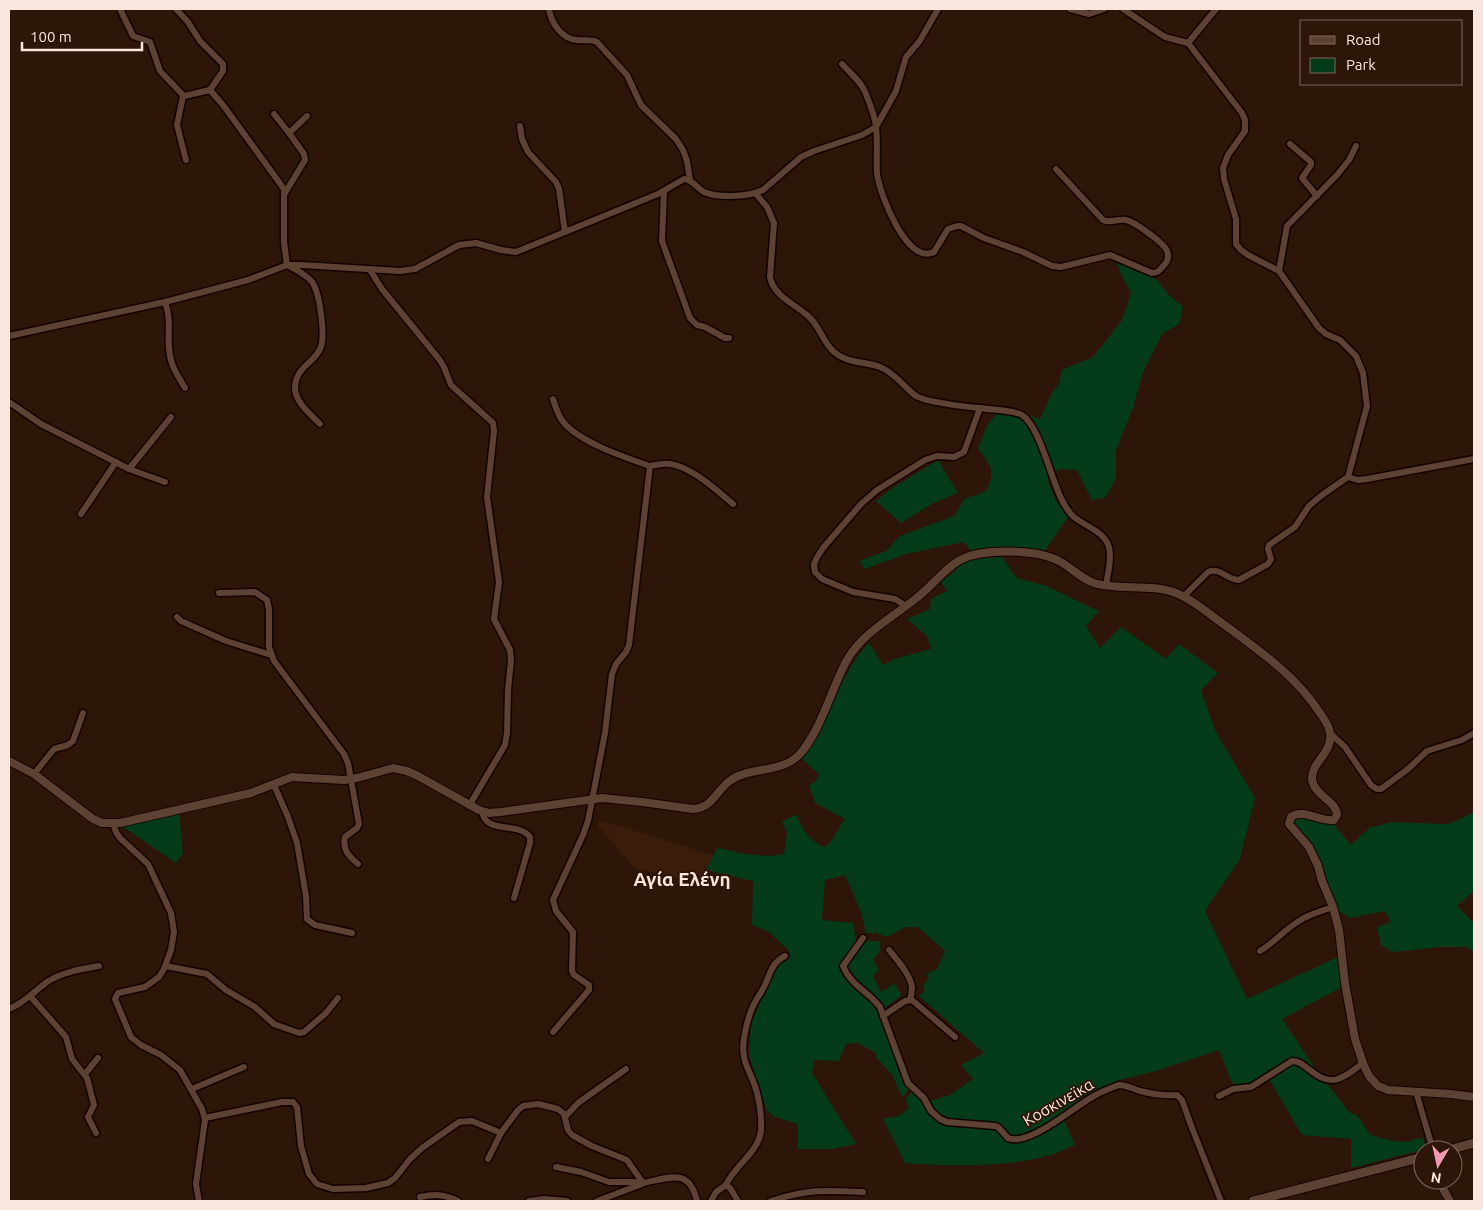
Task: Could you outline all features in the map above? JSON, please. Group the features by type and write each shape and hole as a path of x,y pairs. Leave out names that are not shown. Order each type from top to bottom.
{"main road":[{"path":"1253,1201 1413,1160"}],"street":[{"path":"120,9 133,36 149,41 152,44 160,71 183,96 210,90 222,74 224,66 200,41 188,22 176,9"},
{"path":"549,9 552,22 566,36 572,39 591,39 597,42 627,75 641,105 676,139 683,150 690,180"},
{"path":"9,336 165,302 248,280 287,265 400,271 416,269 458,245 476,243 516,252 664,191 682,180 690,180 703,191 712,194 756,194 801,157 862,135 876,127 896,91 906,58 919,42 938,9"},
{"path":"1070,9 1089,14 1104,9"},
{"path":"1123,9 1165,37 1188,44 1242,113 1245,120 1245,131 1228,155 1223,168 1224,179 1236,219 1236,244 1248,255 1279,271 1318,328 1340,340 1356,356 1363,372 1367,406 1348,477 1309,506 1295,527 1269,545 1268,549 1271,559 1268,564 1239,580 1234,580 1218,571 1208,572 1184,596"},
{"path":"1188,44 1216,9"},
{"path":"842,64 864,90 876,127 877,175 889,213 908,242 922,254 929,255 934,252 948,229 956,226 965,227 984,238 1022,252 1052,266 1061,267 1110,255 1152,273 1158,272 1168,257 1166,248 1132,222 1119,219 1110,222 1103,220 1056,169"},
{"path":"210,90 284,189 284,242 287,265"},
{"path":"183,96 177,124 186,160"},
{"path":"274,114 304,154 305,160 285,193"},
{"path":"289,133 307,116"},
{"path":"520,126 523,142 528,152 556,182 559,188 565,232"},
{"path":"1290,144 1311,162 1302,178 1317,196"},
{"path":"1279,271 1287,226 1349,160 1356,146"},
{"path":"664,191 662,241 690,318 697,325 705,327 725,338 729,338"},
{"path":"756,194 768,207 774,223 771,283 777,291 809,316 834,352 849,361 871,364 889,372 921,398 1020,414 1026,419 1041,446 1058,493 1065,506 1076,518 1102,535 1108,545 1110,552 1106,585"},
{"path":"287,265 307,276 316,289 321,320 322,345 316,355 303,368 295,387 299,400 320,424"},
{"path":"370,270 382,289 439,358 451,385 493,423 494,431 487,497 499,582 494,619 510,650 511,661 507,733 506,745 468,806"},
{"path":"165,302 169,313 171,360 185,388"},
{"path":"553,399 560,418 576,433 597,446 650,466 668,464 680,467 703,479 733,504"},
{"path":"9,402 41,424 129,469 165,482"},
{"path":"906,606 892,598 853,592 828,581 816,574 814,567 816,559 823,548 861,504 877,490 924,460 938,456 952,458 964,452 980,408"},
{"path":"129,469 171,416"},
{"path":"1348,477 1358,480 1368,479 1474,459"},
{"path":"80,514 116,462"},
{"path":"553,1032 589,990 588,985 574,975 572,971 573,932 556,911 553,900 583,835 605,733 612,674 616,664 626,652 631,635 650,466"},
{"path":"9,761 34,774 93,819 102,823 113,823 240,796 274,785 284,779 296,777 332,780 351,779 385,769 396,768 425,780 468,806 482,812 501,812 592,799 635,801 697,809 710,804 723,786 734,778 774,768 791,761 802,752 812,736 851,654 867,637 920,595 952,565 967,557 979,554 1007,552 1048,556 1067,565 1089,581 1106,585 1163,590 1184,596 1289,675 1310,698 1327,724 1330,734 1329,749 1314,770 1312,779 1322,797 1336,809 1336,818 1331,821 1295,814 1289,821 1291,827 1309,847 1333,907 1339,930 1351,1021 1363,1063 1369,1076 1378,1086 1388,1090 1474,1097"},
{"path":"219,593 250,592 264,596 269,609 270,655 336,741 348,763 359,824 357,828 345,837 344,845 347,854 358,864"},
{"path":"177,617 181,621 226,641 270,655"},
{"path":"34,774 54,749 68,745 73,741 83,713"},
{"path":"1330,734 1346,747 1371,785 1377,789 1408,769 1427,751 1462,740 1474,733"},
{"path":"274,785 288,817 296,843 306,896 308,919 315,925 352,933"},
{"path":"482,812 483,818 488,823 523,831 530,837 530,843 514,898"},
{"path":"113,823 120,838 140,854 148,864 172,913 174,940 166,966 159,977 145,987 118,993 115,999 131,1037 176,1066 183,1074 200,1105 205,1118 196,1178 196,1190 199,1201"},
{"path":"1260,950 1274,942 1300,919 1333,907"},
{"name":"Κοσκινεϊκα","path":"863,938 843,966 848,977 872,996 880,1007 908,1082 924,1098 932,1111 940,1119 947,1122 995,1126 1012,1140 1040,1131 1095,1095 1119,1085 1166,1096 1180,1096 1221,1201"},
{"path":"889,950 900,964 912,986 910,1000"},
{"path":"711,1201 716,1192 726,1185 730,1176 754,1149 759,1137 761,1128 759,1101 744,1056 744,1041 754,1004 765,987 774,964 784,956"},
{"path":"9,1009 31,997 51,980 71,972 99,966"},
{"path":"166,966 207,974 221,987 255,1007 274,1024 299,1033 306,1030 328,1011 338,998"},
{"path":"31,997 66,1037 72,1059 85,1074 94,1103 88,1117 96,1132"},
{"path":"883,1016 905,1001 910,1000 918,1003 956,1037"},
{"path":"85,1074 98,1058"},
{"path":"1220,1096 1233,1089 1251,1087 1292,1061 1300,1063 1316,1076 1328,1081 1336,1080 1346,1075 1363,1063"},
{"path":"192,1089 244,1067"},
{"path":"566,1116 578,1103 626,1069"},
{"path":"1416,1092 1430,1140"},
{"path":"205,1118 282,1102 293,1102 297,1106 301,1146 310,1178 319,1185 338,1189 372,1188 388,1183 395,1178 410,1159 422,1148 459,1122 472,1121 501,1133"},
{"path":"488,1159 501,1133 518,1110 530,1104 538,1104 558,1109 566,1116 570,1134 592,1146 628,1160 643,1183"},
{"path":"556,1167 581,1172 609,1182 643,1183"},
{"path":"597,1201 643,1183 677,1177 683,1178 690,1183 694,1188 697,1201"},
{"path":"726,1185 738,1201"},
{"path":"771,1201 812,1190 863,1192"},
{"path":"1444,1190 1450,1201"},
{"path":"420,1197 432,1194 458,1201"},
{"path":"529,1201 544,1199 566,1201"}],"shaded area":[{"path":"598,821 713,855 700,883 638,869 631,864 598,826"}],"green space":[{"path":"1117,260 1156,279 1169,295 1183,307 1179,324 1162,334 1142,375 1133,408 1116,450 1116,479 1105,498 1092,500 1077,470 1059,469 1047,480 1056,501 1068,517 1044,552 1003,550 972,552 964,542 906,554 865,569 859,561 886,551 900,536 954,516 965,498 986,491 991,478 991,468 978,448 989,422 998,413 1026,414 1040,419 1052,393 1058,386 1062,370 1093,357 1122,320 1131,293 1120,272"},
{"path":"938,460 958,493 932,504 901,523 876,501 894,487"},
{"path":"1002,557 1017,578 1046,586 1099,611 1086,626 1100,648 1121,627 1166,659 1179,644 1218,673 1201,690 1215,730 1255,798 1240,859 1205,911 1247,999 1338,957 1342,987 1282,1019 1317,1071 1350,1113 1357,1115 1370,1135 1401,1142 1413,1140 1413,1152 1351,1168 1351,1139 1302,1135 1266,1074 1249,1085 1235,1086 1219,1050 1156,1071 1116,1081 1061,1113 1075,1145 1051,1155 1026,1161 992,1165 905,1163 883,1119 899,1116 909,1108 906,1099 912,1092 923,1103 950,1095 973,1079 961,1065 984,1053 919,996 925,990 923,986 929,978 926,974 937,969 945,951 918,927 906,927 887,937 876,933 866,933 861,912 845,875 825,880 822,920 853,923 856,940 880,941 880,952 873,959 879,970 873,976 881,992 894,983 902,995 879,1012 909,1089 903,1097 893,1076 876,1057 876,1053 858,1043 846,1044 839,1061 814,1060 812,1073 856,1144 832,1149 798,1149 798,1124 775,1117 767,1111 749,1056 751,1023 779,961 789,959 790,952 768,931 752,925 753,881 706,870 717,848 767,856 784,854 787,833 782,822 796,814 809,837 823,847 829,844 845,819 815,803 809,785 815,782 819,774 801,758 820,730 849,670 869,643 883,665 895,659 931,649 927,636 907,619 930,609 931,599 947,591 941,582 966,561"},
{"path":"179,812 183,853 176,863 122,826"},
{"path":"1474,812 1474,891 1457,906 1474,923 1474,952 1467,947 1441,947 1392,952 1381,945 1377,927 1391,922 1385,911 1350,918 1333,907 1318,866 1291,827 1292,815 1331,821 1351,845 1369,828 1391,822 1449,824"}],"district":[{"name":"Αγία Ελένη","path":"682,879"}]}
